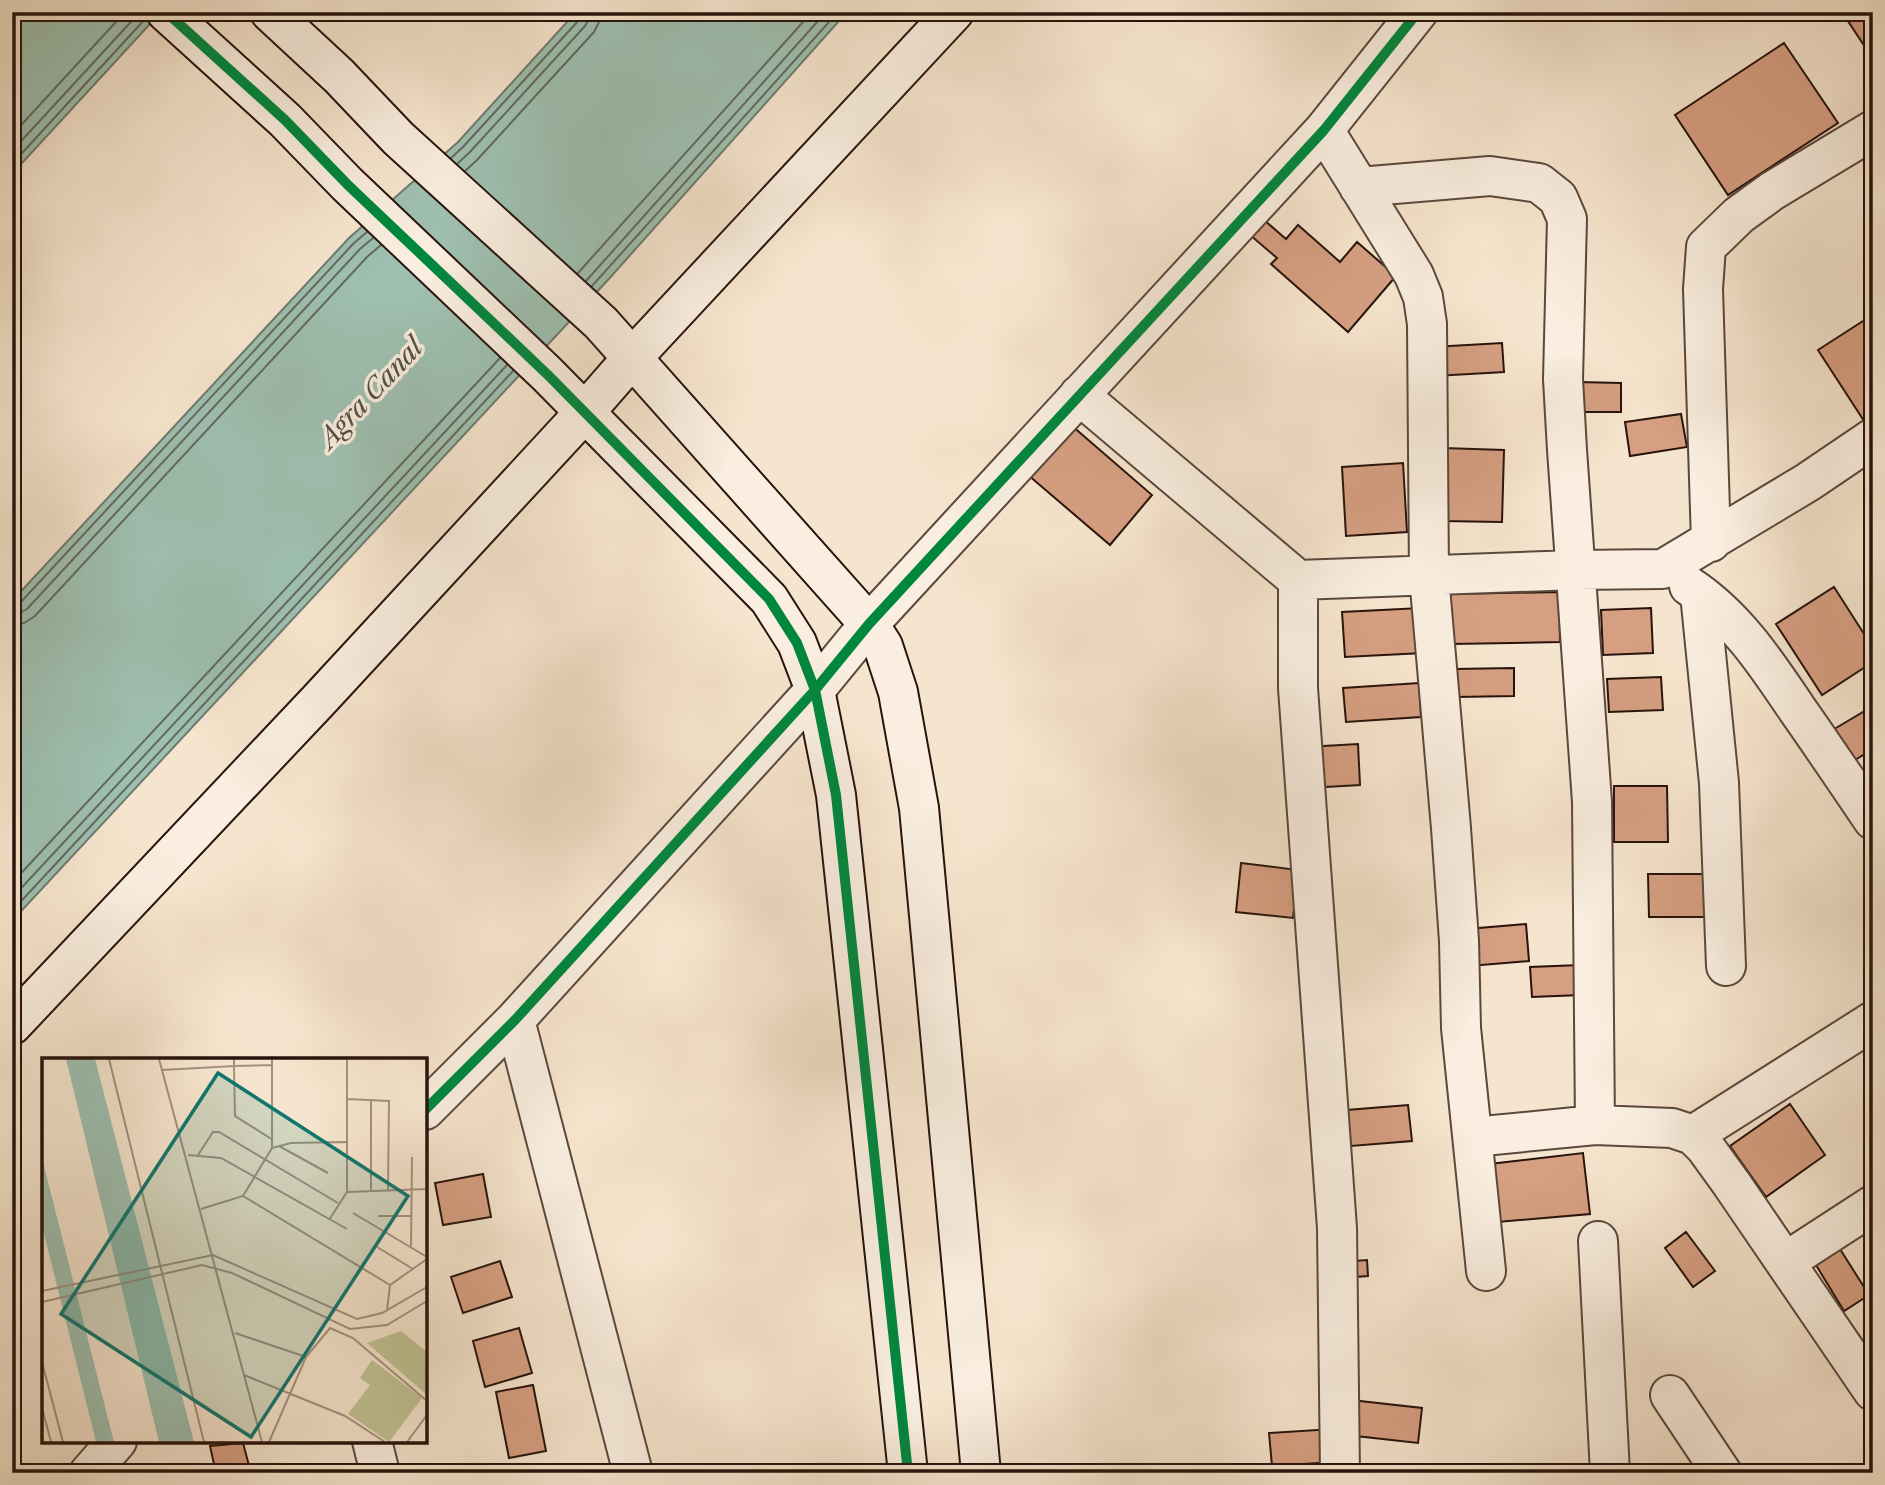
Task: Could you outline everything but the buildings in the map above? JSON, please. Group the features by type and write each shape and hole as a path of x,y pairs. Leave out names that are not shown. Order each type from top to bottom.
{"street":[{"path":"166,12 285,120 347,184 547,374 769,599 797,643 816,690 836,795 908,1473"},
{"path":"270,12 339,76 398,138 600,323 633,357 869,624 883,646 898,692 919,808 981,1473"},
{"path":"12,1025 319,700 954,12"},
{"path":"427,1108 515,1020 816,690 869,624 1324,130 1418,12"},
{"path":"1324,130 1414,275 1423,297 1427,324 1429,576 1451,828 1459,942 1461,1028 1486,1271"},
{"path":"1711,542 1703,289 1706,247 1739,215 1772,191 1873,130"},
{"path":"1359,187 1490,176 1539,183 1558,198 1567,219 1563,380 1592,802 1595,1125"},
{"path":"1079,395 1298,580 1663,569 1808,482 1873,438"},
{"path":"1663,569 1700,594 1735,624 1758,652 1873,820"},
{"path":"1298,580 1298,688 1337,1228 1340,1473"},
{"path":"1700,594 1719,782 1727,966"},
{"path":"515,1020 633,1473"},
{"path":"1693,1135 1873,1021"},
{"path":"1473,1137 1595,1125 1672,1128 1693,1135 1731,1182 1785,1262 1860,1346 1873,1391"},
{"path":"1785,1262 1873,1205"},
{"path":"1598,1241 1610,1473"},
{"path":"1670,1395 1722,1473"},
{"path":"89,1473 115,1443"},
{"path":"372,1443 380,1473"}],"water":[{"path":"161,12 12,174 12,13"},
{"name":"Agra Canal","path":"576,12 847,12 607,281 12,921 12,601 349,238 458,142"}],"cycle path":[{"path":"166,12 285,120 347,184 547,374 769,599 797,643 815,690 836,795 908,1473"},
{"path":"427,1108 515,1020 815,690 869,624 1324,130 1418,12"}]}
